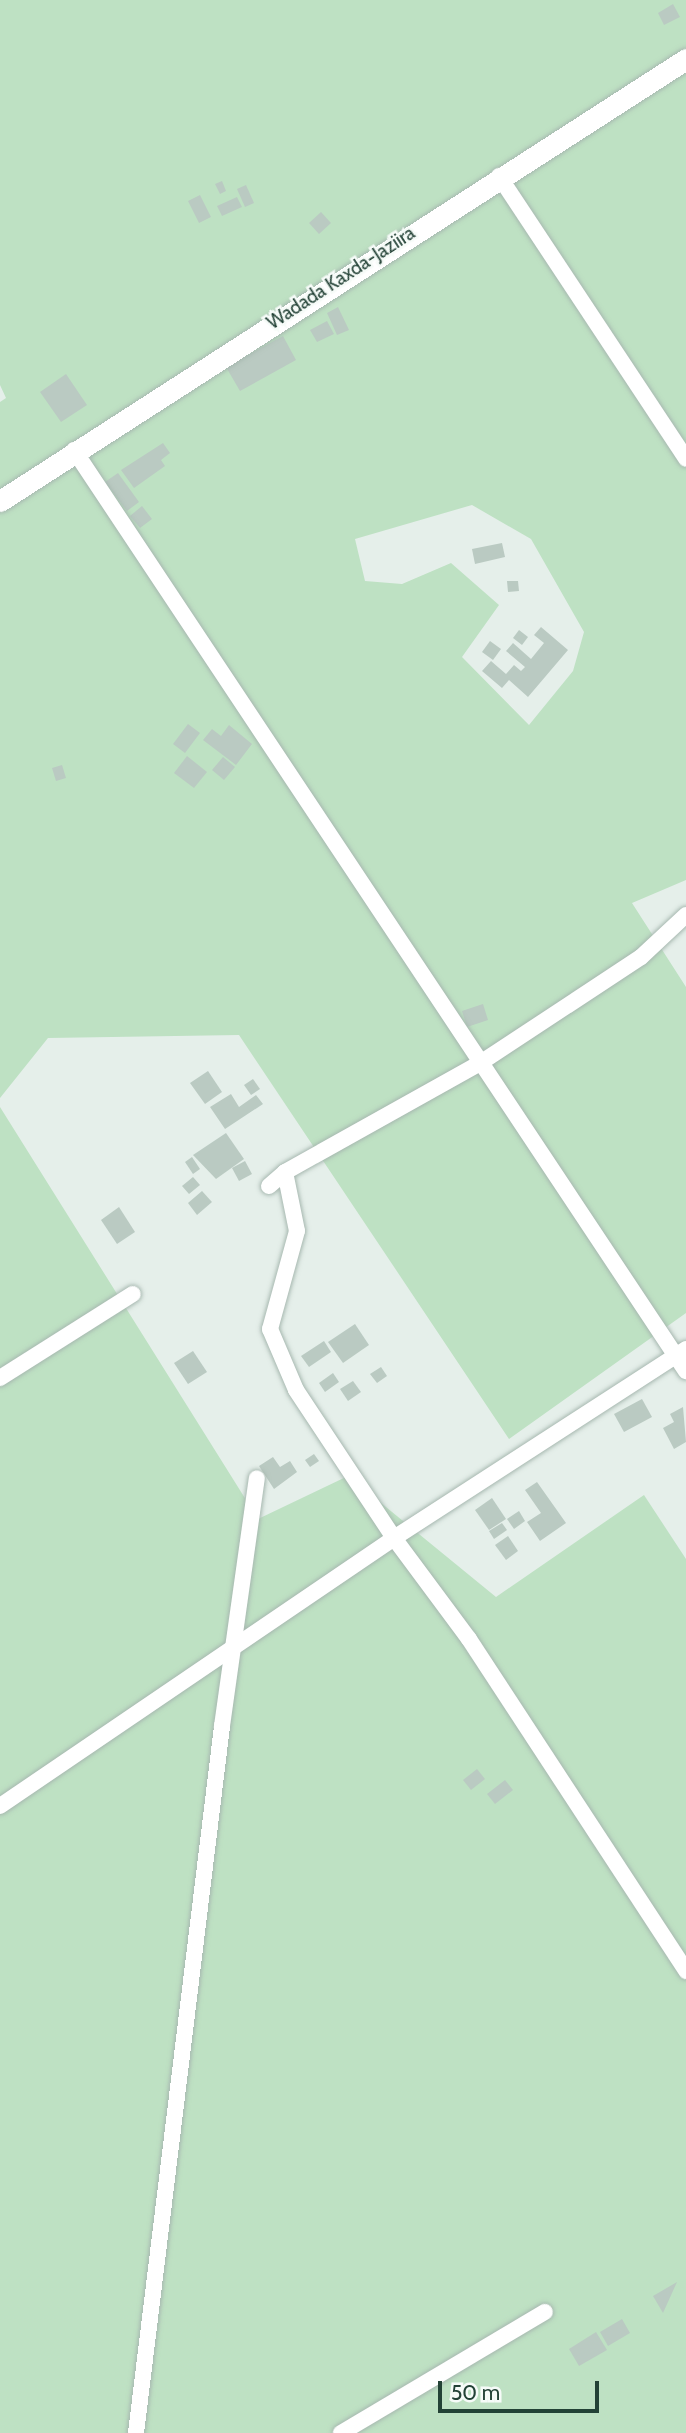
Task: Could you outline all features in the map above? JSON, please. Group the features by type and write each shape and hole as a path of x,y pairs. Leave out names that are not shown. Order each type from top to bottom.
{"street":[{"name":"Wadada Kaxda-Jaziira","path":"0,501 74,450 499,176 686,59"},
{"path":"499,176 686,459"},
{"path":"74,450 482,1062 681,1353 686,1371"},
{"path":"268,1186 285,1172 482,1062 641,957 686,915"},
{"path":"285,1172 297,1231 270,1329 296,1390 394,1538 469,1639 686,1972"},
{"path":"0,1378 133,1294"},
{"path":"0,1806 394,1538 681,1353"},
{"path":"136,2433 233,1648 257,1478"},
{"path":"341,2433 545,2312"}],"green space":[{"path":"0,0 686,0 686,880 632,903 686,987 686,1313 509,1439 239,1035 48,1038 0,1098 0,402 6,398 0,385","holes":["472,505 531,539 584,632 573,671 529,725 462,657 499,605 451,563 402,584 365,581 355,539"]},
{"path":"0,1107 258,1519 348,1476 496,1597 644,1495 686,1559 686,2433 0,2433"}],"building":[{"path":"673,4 680,17 664,25 658,13"},
{"path":"222,181 226,191 220,194 215,184"},
{"path":"246,185 254,203 245,207 237,189"},
{"path":"200,195 211,217 199,223 188,201"},
{"path":"237,197 242,207 222,216 217,206"},
{"path":"321,212 331,223 319,234 309,223"},
{"path":"338,307 349,330 337,335 327,313"},
{"path":"327,321 334,334 317,342 310,330"},
{"path":"283,336 296,360 240,391 226,367"},
{"path":"66,374 87,405 61,422 40,392"},
{"path":"163,443 170,453 161,460 165,466 134,488 121,470"},
{"path":"118,473 139,502 127,511 105,482"},
{"path":"142,506 152,519 140,528 130,516"},
{"path":"502,543 505,557 475,564 472,549"},
{"path":"507,581 518,581 519,591 508,592"},
{"path":"541,627 568,650 528,697 509,680 502,688 482,671 491,661 506,674 514,665 521,671 525,667 506,651 513,643 531,659 544,643 534,635"},
{"path":"519,630 528,637 522,645 513,638"},
{"path":"490,641 501,649 493,660 482,652"},
{"path":"188,724 200,733 185,753 173,744"},
{"path":"229,725 252,744 236,765 203,740 212,729 221,736"},
{"path":"187,756 207,772 194,788 174,773"},
{"path":"223,757 235,767 224,780 212,770"},
{"path":"62,765 66,778 56,781 52,768"},
{"path":"483,1004 488,1020 467,1027 462,1011"},
{"path":"208,1071 222,1092 205,1104 190,1083"},
{"path":"253,1079 260,1089 251,1095 244,1085"},
{"path":"231,1094 239,1107 256,1095 263,1104 225,1129 210,1107"},
{"path":"226,1133 244,1159 216,1179 193,1155"},
{"path":"192,1157 200,1169 193,1174 185,1162"},
{"path":"245,1161 252,1174 239,1181 232,1168"},
{"path":"193,1177 200,1185 189,1194 182,1186"},
{"path":"202,1191 212,1202 197,1215 188,1203"},
{"path":"119,1207 135,1232 117,1244 101,1220"},
{"path":"355,1324 369,1345 343,1363 328,1342"},
{"path":"324,1341 331,1352 309,1367 301,1356"},
{"path":"193,1351 207,1372 188,1384 174,1363"},
{"path":"381,1367 387,1376 377,1383 370,1374"},
{"path":"333,1373 339,1382 325,1392 319,1383"},
{"path":"353,1381 361,1392 348,1401 340,1389"},
{"path":"642,1399 652,1417 624,1432 614,1414"},
{"path":"683,1407 686,1442 674,1449 663,1428 674,1422 670,1414"},
{"path":"314,1454 319,1461 310,1467 305,1460"},
{"path":"273,1457 280,1467 290,1461 297,1472 274,1489 259,1466"},
{"path":"537,1482 566,1523 540,1541 527,1522 541,1513 525,1490"},
{"path":"492,1498 506,1519 489,1530 475,1510"},
{"path":"519,1511 525,1521 514,1529 507,1519"},
{"path":"502,1523 507,1530 494,1539 489,1531"},
{"path":"508,1536 518,1551 506,1560 495,1545"},
{"path":"477,1769 485,1779 471,1790 463,1780"},
{"path":"505,1780 513,1790 495,1804 487,1794"},
{"path":"677,2282 663,2313 653,2296"},
{"path":"622,2319 630,2333 608,2346 600,2332"},
{"path":"596,2332 607,2350 579,2366 569,2349"}]}
